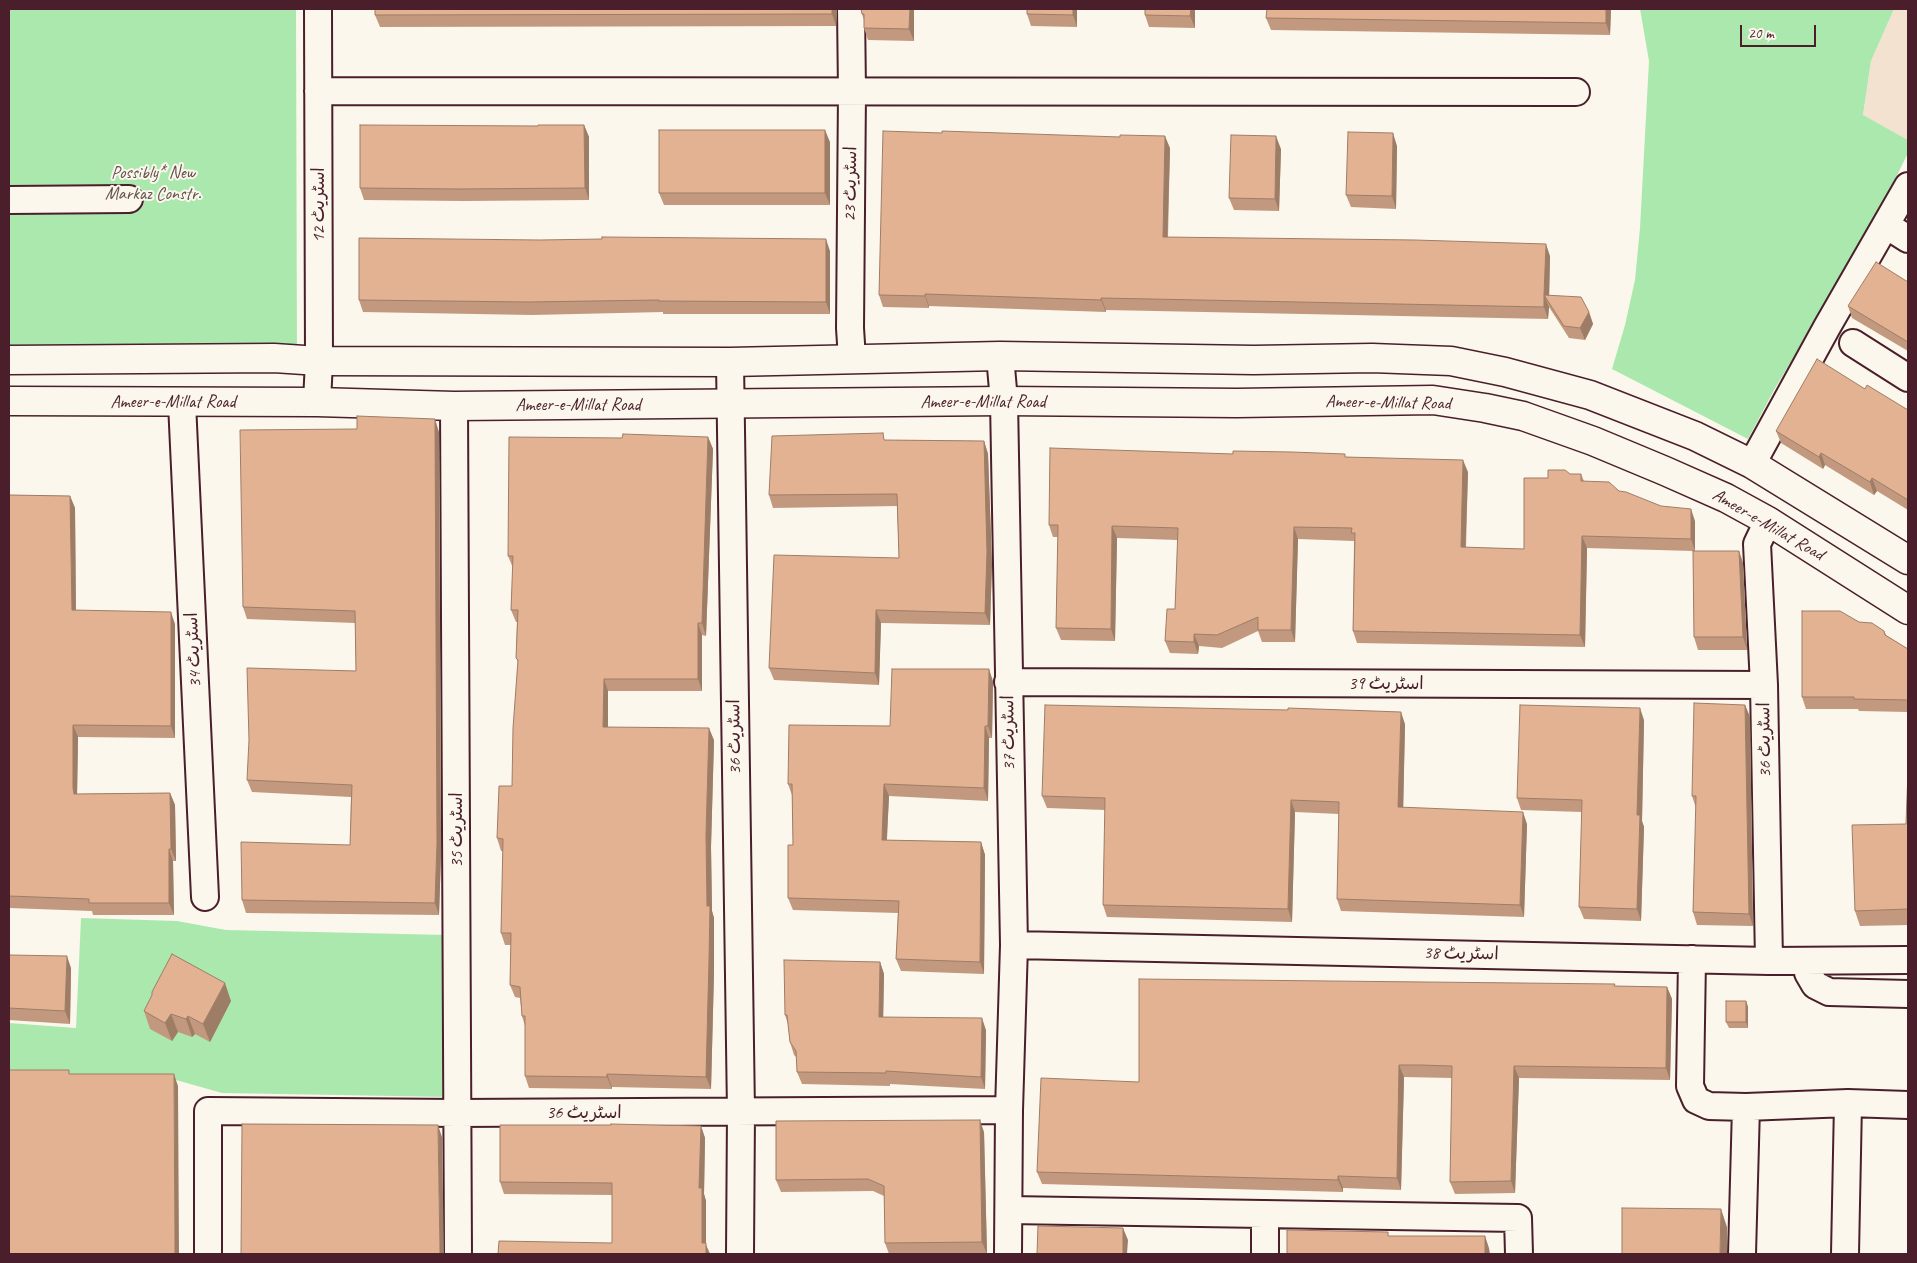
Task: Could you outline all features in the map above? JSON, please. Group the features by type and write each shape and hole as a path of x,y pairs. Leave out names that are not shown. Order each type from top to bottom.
{"main road":[{"path":"9,360 274,358 319,360 730,362 1000,356 1254,360 1372,358 1451,361 1504,372 1590,395 1664,423 1752,464 1908,560"},
{"name":"Ameer-e-Millat Road","path":"9,401 317,402 454,406 1004,402 1237,403 1433,400 1523,416 1593,441 1726,498 1768,521 1908,610"}],"street":[{"name":"اسٹریٹ 12","path":"317,402 319,360 318,9"},
{"name":"اسٹریٹ 23","path":"851,9 850,328 852,359"},
{"path":"318,91 1576,92"},
{"path":"1752,464 1908,186"},
{"path":"9,200 129,199"},
{"path":"1886,225 1908,239"},
{"path":"1853,343 1908,378"},
{"name":"اسٹریٹ 37","path":"1000,356 1004,402 1014,945 1009,1110 1008,1254"},
{"name":"اسٹریٹ 36","path":"730,362 740,1112 740,1254"},
{"name":"اسٹریٹ 34","path":"182,403 205,897"},
{"name":"اسٹریٹ 35","path":"454,406 458,1254"},
{"name":"اسٹریٹ 36","path":"1768,521 1758,544 1764,685 1769,961"},
{"name":"اسٹریٹ 39","path":"1008,682 1764,685"},
{"name":"اسٹریٹ 38","path":"1014,945 1769,961 1908,960"},
{"path":"1692,959 1690,1086 1696,1100 1709,1106 1746,1107 1848,1103 1908,1105"},
{"path":"1808,960 1808,972 1815,984 1829,992 1908,994"},
{"path":"1845,1254 1848,1103"},
{"path":"1742,1254 1746,1107"},
{"name":"اسٹریٹ 36","path":"208,1254 208,1111 458,1114 1009,1110"},
{"path":"1009,1210 1518,1218 1518,1254"},
{"path":"1265,1215 1265,1254"}],"shaded area":[{"path":"1894,9 1908,9 1908,140 1863,116 1871,61"}],"green space":[{"name":"Possibly* New Markaz Constr.","path":"9,9 296,9 297,364 9,358"},
{"path":"1640,9 1894,9 1871,61 1863,115 1908,140 1908,153 1871,228 1774,390 1748,439 1612,369 1625,325 1635,280 1640,228 1649,61"},
{"path":"81,918 177,921 226,930 447,935 452,1097 222,1093 176,1080 9,1077 9,1023 76,1028"}],"building":[{"path":"375,9 832,9 832,14 375,15"},
{"path":"861,9 910,9 909,29 864,28 864,14 862,14"},
{"path":"1027,9 1073,9 1073,15 1027,14"},
{"path":"1145,9 1191,9 1190,16 1145,15"},
{"path":"1267,9 1606,9 1606,23 1266,18"},
{"path":"360,125 584,125 585,188 360,188"},
{"path":"659,130 825,130 825,193 659,193"},
{"path":"883,131 1120,137 1120,135 1165,136 1163,237 1415,240 1546,244 1544,307 1101,298 1101,300 925,294 925,296 879,295"},
{"path":"1348,132 1393,133 1392,196 1346,195"},
{"path":"1231,135 1276,136 1275,199 1229,198"},
{"path":"602,237 826,239 826,302 359,300 359,238 540,240 602,239"},
{"path":"1876,262 1908,282 1908,342 1848,306"},
{"path":"1544,295 1581,297 1589,312 1580,328 1564,326"},
{"path":"1817,359 1865,389 1867,385 1908,410 1908,500 1872,478 1870,482 1821,453 1819,457 1776,431"},
{"path":"357,416 435,419 437,843 435,903 242,900 241,842 350,845 352,785 247,780 249,740 247,668 356,671 355,611 243,607 240,430 357,429"},
{"path":"883,433 884,440 984,441 987,552 985,613 876,610 875,673 769,668 774,555 899,558 897,494 769,495 772,436"},
{"path":"623,434 708,437 702,623 698,623 698,679 604,679 603,727 709,728 706,835 707,906 710,906 706,1077 607,1074 607,1077 525,1076 525,1016 522,1016 520,987 510,985 511,933 501,933 503,839 497,838 499,786 512,786 513,728 518,660 516,658 518,610 511,610 513,556 508,556 509,437 622,438"},
{"path":"1050,448 1233,454 1233,451 1292,452 1345,454 1345,457 1463,460 1461,547 1524,549 1524,478 1548,478 1548,470 1565,470 1570,474 1581,474 1581,481 1609,482 1619,491 1661,506 1691,509 1691,539 1582,536 1580,635 1353,631 1355,533 1351,533 1352,528 1294,527 1291,630 1258,630 1258,617 1217,635 1194,634 1194,642 1165,641 1167,609 1175,609 1178,528 1112,526 1111,629 1056,628 1058,525 1049,525"},
{"path":"9,495 70,496 72,610 171,612 171,726 73,725 74,794 170,793 171,849 169,849 169,903 89,903 89,899 9,896"},
{"path":"1693,551 1739,551 1743,637 1694,637"},
{"path":"1802,611 1840,611 1859,622 1872,623 1884,631 1885,635 1908,649 1908,700 1802,697"},
{"path":"892,669 989,669 988,726 985,726 984,788 884,784 882,840 981,842 980,962 896,959 899,901 788,898 788,845 793,845 792,784 788,784 789,725 890,726"},
{"path":"1694,703 1745,705 1749,914 1693,912 1696,796 1692,796"},
{"path":"1045,705 1288,710 1288,708 1401,712 1398,807 1523,812 1520,905 1337,899 1339,802 1291,800 1288,909 1103,905 1105,798 1042,796"},
{"path":"1520,705 1640,708 1637,815 1640,815 1637,909 1579,907 1582,800 1517,798"},
{"path":"1908,771 1908,909 1855,911 1852,825 1906,824"},
{"path":"172,954 225,983 203,1024 188,1016 186,1019 171,1014 165,1023 144,1011"},
{"path":"9,955 67,956 65,1011 9,1008"},
{"path":"784,960 880,962 879,1017 982,1018 981,1077 886,1071 886,1073 797,1072 796,1051 790,1042 787,1015 785,1015"},
{"path":"1139,979 1615,984 1614,986 1667,987 1666,1068 1514,1066 1511,1181 1450,1182 1452,1066 1420,1065 1399,1065 1397,1178 1338,1176 1338,1180 1037,1172 1041,1078 1139,1082"},
{"path":"1726,1001 1746,1001 1746,1022 1726,1022"},
{"path":"9,1070 69,1070 69,1074 174,1074 175,1254 9,1254"},
{"path":"980,1120 982,1242 885,1243 884,1186 868,1179 776,1180 776,1121"},
{"path":"242,1124 438,1125 440,1254 241,1254"},
{"path":"611,1124 701,1126 699,1188 702,1188 702,1243 706,1243 706,1254 498,1254 499,1241 612,1243 612,1183 500,1182 500,1125"},
{"path":"1622,1208 1721,1209 1720,1254 1622,1254"},
{"path":"1038,1226 1123,1228 1123,1254 1037,1254"},
{"path":"1287,1230 1388,1232 1388,1236 1485,1236 1485,1254 1287,1254"}]}
